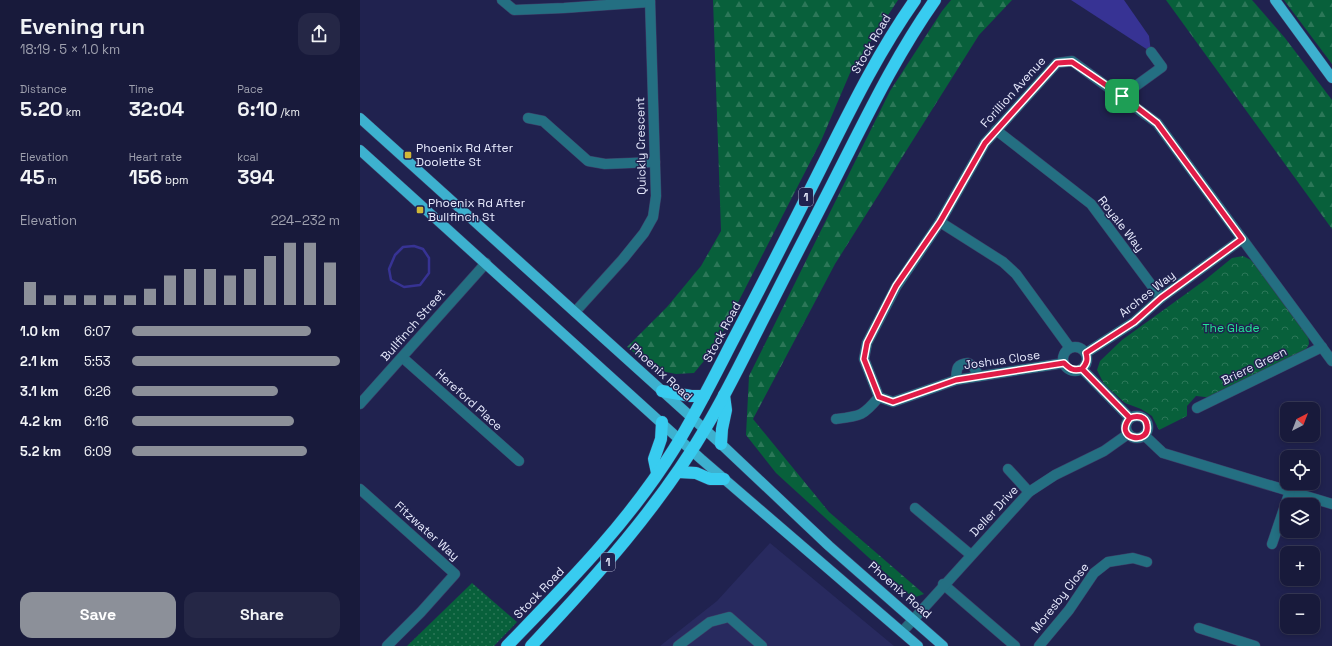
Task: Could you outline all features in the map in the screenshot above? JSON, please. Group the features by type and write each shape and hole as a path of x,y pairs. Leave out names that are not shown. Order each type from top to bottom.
{"highway":[{"name":"Stock Road","path":"507,646 598,550 631,510 658,473 680,439 755,298 868,75 915,0"},
{"name":"1","path":"531,646 619,549 660,497 692,450 724,395 880,89 909,39 935,0"},
{"path":"662,391 691,396 704,396"},
{"path":"721,444 726,410 724,395"},
{"path":"658,473 654,460 661,439 662,422"},
{"path":"678,472 696,473 710,479 724,480"}],"main road":[{"path":"1274,0 1332,78"},
{"name":"Phoenix Road","path":"360,118 721,444 830,546 943,646"},
{"path":"360,150 662,422 724,480 918,646"}],"street":[{"path":"502,0 514,10 564,8 650,1"},
{"name":"Quickly Crescent","path":"575,312 623,259 644,233 652,217 656,196 656,162 650,1"},
{"path":"1122,96 1162,67 1151,52"},
{"name":"Forillion Avenue","path":"879,397 864,359 867,343 896,286 940,222 985,143 1057,63 1072,62 1122,96 1157,123 1332,361"},
{"path":"528,118 543,121 588,161 605,164 656,162"},
{"name":"Royale Way","path":"996,130 1091,204 1161,298"},
{"path":"940,222 1004,262 1016,274 1070,348"},
{"name":"Arches Way","path":"1086,353 1134,322 1161,298 1242,239"},
{"name":"Bullfinch Street","path":"360,404 486,263"},
{"path":"1075,346 1081,348 1086,353 1088,360 1082,369 1076,371 1070,369 1064,363 1066,351 1070,348 1075,346"},
{"name":"Briere Green","path":"1197,408 1322,347"},
{"name":"Hereford Place","path":"402,358 519,461"},
{"path":"956,380 957,367 961,364 968,363 973,366 980,376"},
{"name":"Joshua Close","path":"879,397 893,402 956,380 1064,363"},
{"path":"1082,369 1130,418"},
{"path":"836,419 866,413 879,397"},
{"path":"1135,416 1141,417 1145,420 1148,425 1144,435 1140,438 1136,438 1128,434 1126,422 1130,418 1135,416"},
{"name":"Deller Drive","path":"902,632 1028,492 1055,475 1104,451 1128,434"},
{"path":"1144,435 1163,453 1332,504"},
{"path":"1008,469 1028,492"},
{"name":"Fitzwater Way","path":"360,489 455,574 421,612 387,646"},
{"path":"1272,544 1290,491"},
{"path":"915,508 971,555"},
{"name":"Moresby Close","path":"1039,646 1069,610 1094,573 1108,562 1133,558 1147,562"},
{"path":"944,584 1015,646"},
{"path":"678,646 710,622 729,617 762,646"},
{"path":"1200,628 1255,646"}],"shaded area":[{"path":"1071,0 1124,0 1149,36 1151,52"},
{"path":"770,543 894,646 660,646 717,601"}],"green space":[{"path":"713,0 898,0 850,73 821,141 713,350 694,373 676,374 656,370 627,347 667,307 701,266 721,231"},
{"path":"951,0 1012,0 979,35 835,264 753,419 829,512 924,594 913,598 776,473 746,435 749,376 890,91 942,11"},
{"path":"1166,0 1252,0 1285,38 1332,100 1332,229"},
{"path":"1284,0 1332,0 1332,64"},
{"name":"The Glade","path":"1243,256 1251,260 1261,271 1308,334 1309,344 1305,351 1214,398 1196,396 1187,406 1187,416 1159,430 1152,416 1141,409 1125,403 1104,384 1097,370 1100,361 1122,340 1205,280 1232,258"},
{"path":"472,583 517,622 494,646 407,646"}],"waterway":[{"path":"414,246 423,249 429,258 429,273 420,285 404,287 391,280 389,269 395,255 403,247 414,246"}],"place":[{"name":"Phoenix Rd After Doolette St","path":"408,155"},
{"name":"Phoenix Rd After Bullfinch St","path":"420,210"}],"route":[{"path":"1122,96 1072,62 1057,63 985,143 940,222 896,286 867,343 864,359 879,397 893,402 956,380 1064,363 1070,369 1076,371 1082,369 1130,418 1126,422 1126,428 1131,437 1140,438 1144,435 1148,425 1145,420 1141,417 1135,416 1130,418 1106,393 1082,369 1088,360 1086,353 1134,322 1161,298 1242,239 1157,123 1122,96"}]}
